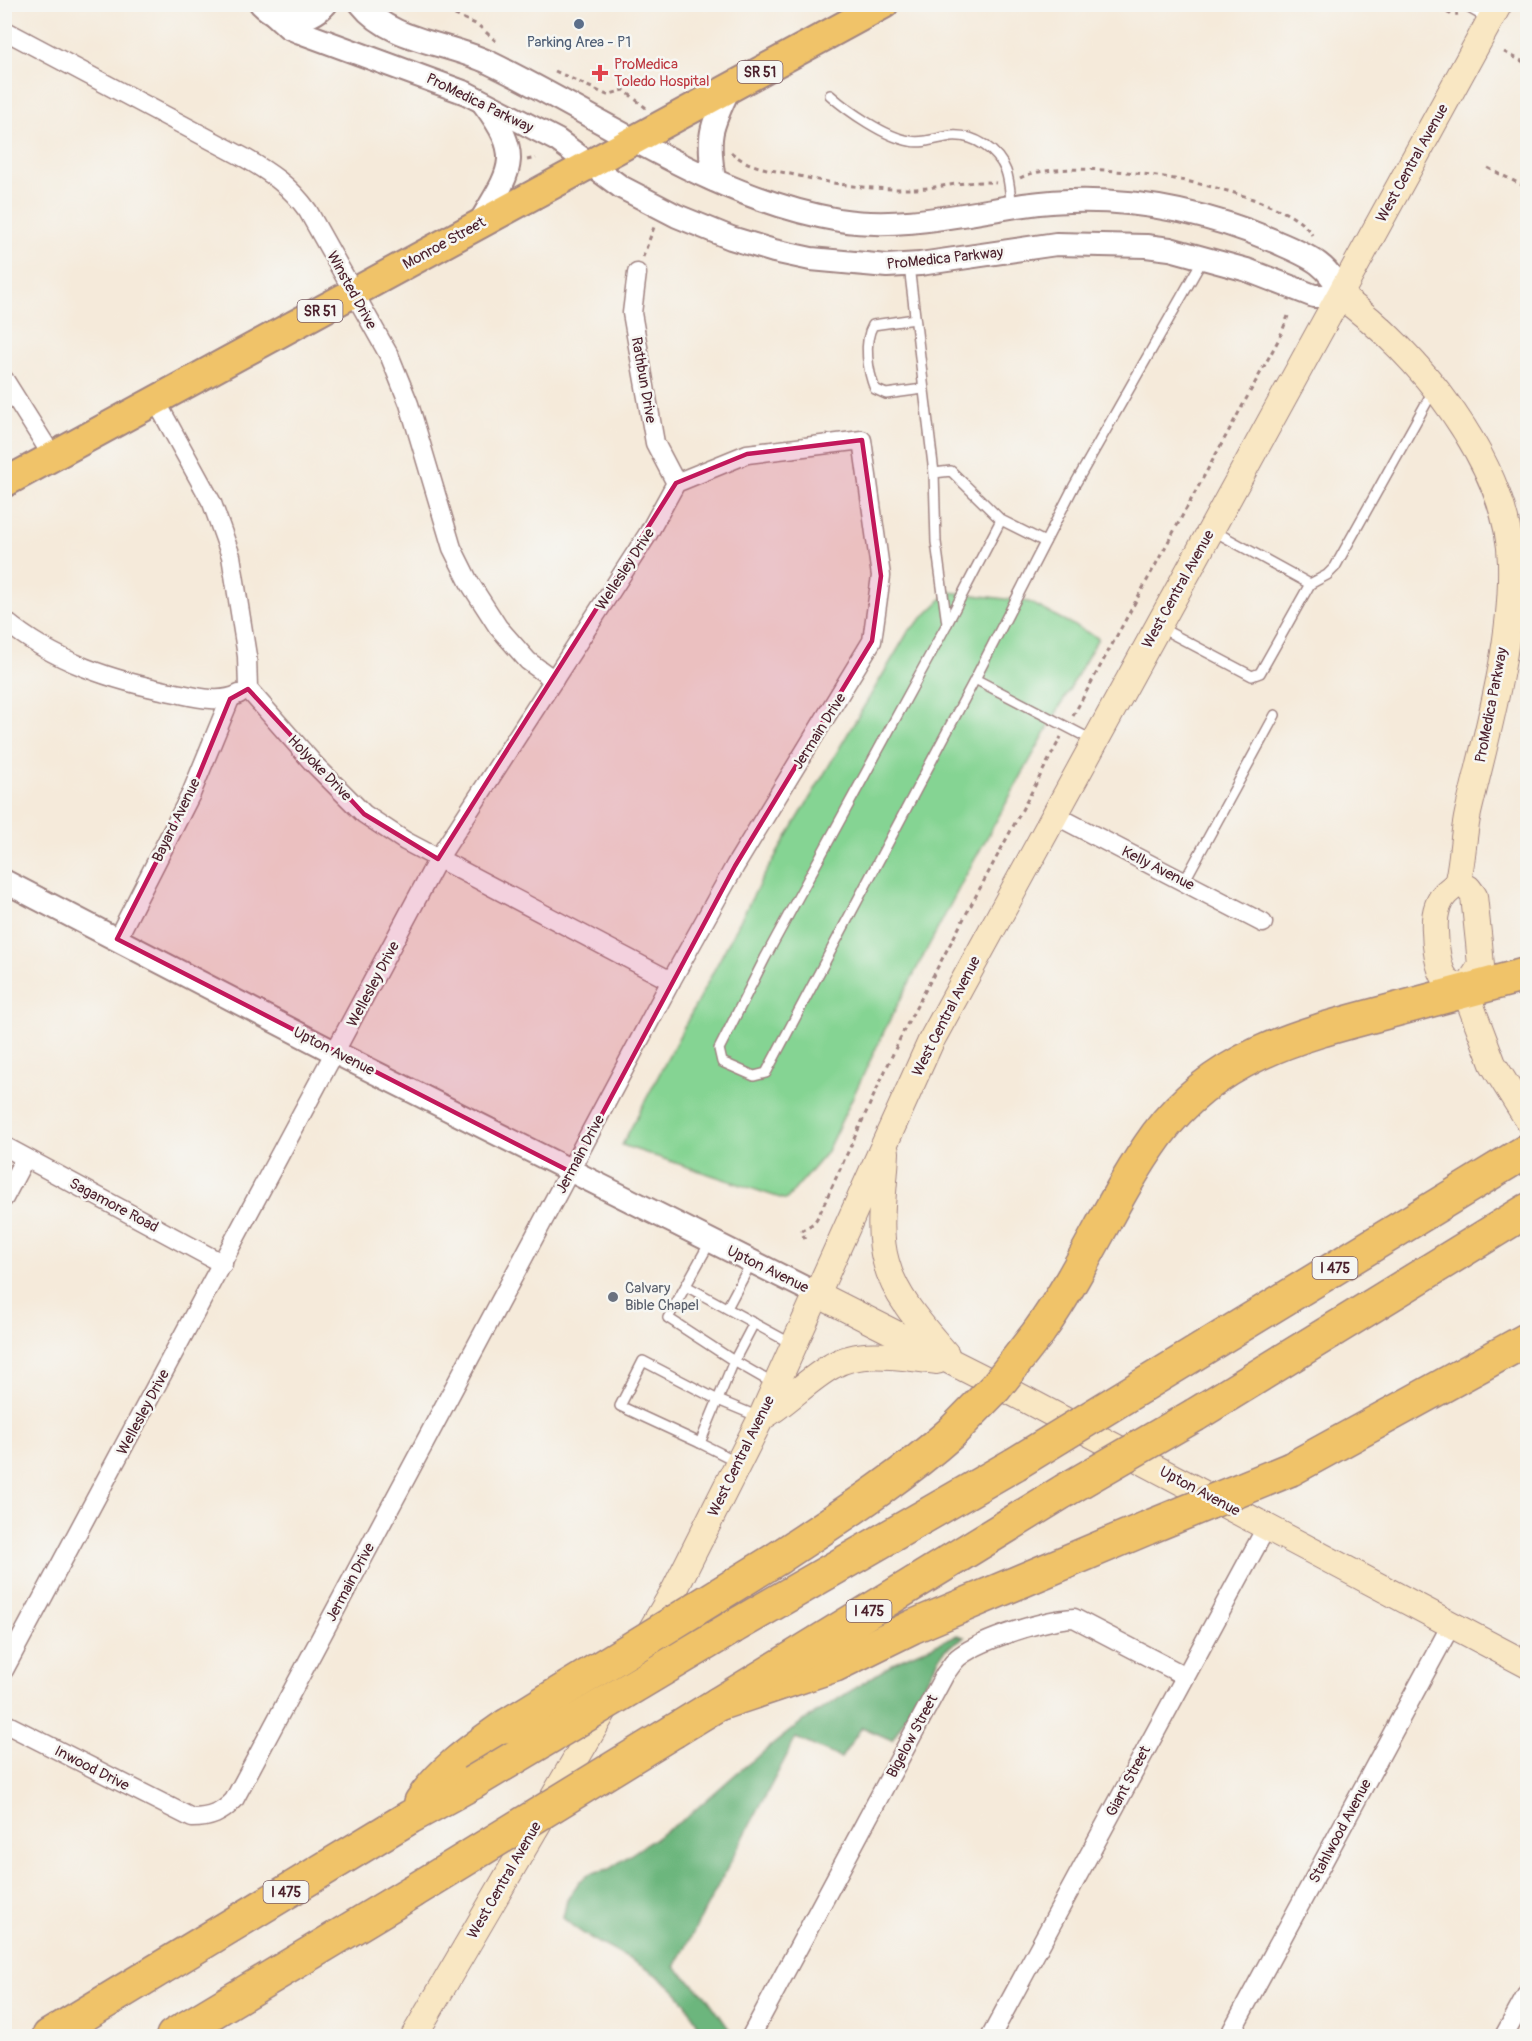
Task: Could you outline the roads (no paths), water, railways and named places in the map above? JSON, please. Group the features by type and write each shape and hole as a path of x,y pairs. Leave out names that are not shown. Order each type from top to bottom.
{"highway":[{"path":"410,1817 441,1777 468,1753 507,1726 778,1558 919,1461 952,1432 995,1388 1038,1333 1077,1273 1158,1134 1199,1090 1231,1067 1302,1035 1527,974"},
{"name":"I 475","path":"49,2037 410,1817 472,1783 733,1627 1015,1464 1527,1150"},
{"name":"I 475","path":"173,2037 1064,1491 1195,1415 1527,1210"},
{"path":"718,1704 834,1665 912,1627 1291,1469 1527,1340"}],"main road":[{"name":"Monroe Street","path":"4,483 884,4"},
{"name":"West Central Avenue","path":"414,2037 675,1589 761,1418 931,1041 1053,814 1340,296 1480,10"},
{"name":"ProMedica Parkway","path":"1340,296 1365,314 1402,350 1455,415 1493,484 1501,509 1511,562 1508,609 1498,687 1466,826 1457,883"},
{"path":"1465,990 1479,972 1479,943 1474,896 1468,888 1457,883 1438,904 1434,932 1445,977 1465,990 1493,1064 1527,1120"},
{"path":"887,1137 882,1236 886,1262 896,1288 919,1323 954,1363"},
{"name":"Upton Avenue","path":"817,1294 1267,1526 1527,1665"},
{"path":"761,1418 780,1407 833,1365 850,1360 884,1356 954,1363"}],"street":[{"path":"268,10 301,19 317,13 326,4"},
{"name":"ProMedica Parkway","path":"268,10 288,27 424,76 481,101 557,140 621,186 677,216 745,243 811,259 869,265 908,265 1031,247 1082,243 1170,249 1266,276 1314,296 1340,296 1332,274 1318,262 1245,229 1209,217 1164,207 1095,201 1012,207 916,222 856,222 781,206 714,180 477,57 392,30 375,20 361,4"},
{"name":"Winsted Drive","path":"4,30 278,178 294,191 308,211 390,357 409,404 452,549 469,582 498,627 528,661 554,680"},
{"path":"714,180 710,154 712,123 729,89"},
{"path":"480,222 501,187 510,160 509,147 499,125 481,101"},
{"name":"Rathbun Drive","path":"637,273 632,313 655,443 676,483"},
{"path":"4,379 53,457"},
{"path":"4,620 27,639 103,675 196,698 230,699 248,689 247,656 231,556 212,504 156,401"},
{"name":"Jermain Drive","path":"180,1813 203,1818 225,1809 234,1800 671,981 735,866 872,640 881,576 862,440 747,454 676,483"},
{"name":"Wellesley Drive","path":"4,1670 438,859 508,754 648,534 676,483"},
{"name":"Holyoke Drive","path":"248,689 313,764 364,814 438,859 671,981"},
{"name":"Bayard Avenue","path":"117,939 191,794 230,699"},
{"name":"Kelly Avenue","path":"1053,814 1263,923"},
{"name":"Upton Avenue","path":"4,881 336,1053 817,1294"},
{"name":"Sagamore Road","path":"4,1146 223,1264"},
{"path":"4,1198 25,1158"},
{"name":"Giant Street","path":"991,2037 1267,1526"},
{"name":"Bigelow Street","path":"751,2037 940,1684 957,1658 982,1645 1054,1618 1074,1618 1185,1676"},
{"name":"Stahlwood Avenue","path":"1229,2037 1451,1625"},
{"path":"4,1638 26,1629"},
{"name":"Inwood Drive","path":"4,1723 180,1813"},
{"path":"1504,2037 1527,1992"}],"lane":[{"path":"830,95 853,112 909,141 954,136 972,138 989,148 1000,159 1007,172 1012,207"},
{"path":"1001,520 765,958 719,1049 722,1062 754,1076 766,1073 1045,542 1203,257"},
{"path":"908,265 934,473 936,542 946,624"},
{"path":"915,319 873,325 868,334 870,378 875,389 886,394 923,389"},
{"path":"1158,626 1252,676 1257,675 1264,667 1310,584 1327,575 1335,567 1434,389"},
{"path":"934,473 951,471 1001,520 1045,542"},
{"path":"1211,530 1310,584"},
{"path":"975,678 1094,741"},
{"path":"1184,882 1275,715"},
{"path":"710,1241 668,1318 776,1385"},
{"path":"727,1308 752,1261"},
{"path":"686,1286 794,1346"},
{"path":"700,1443 734,1361 754,1323"},
{"path":"739,1463 620,1406 643,1361 718,1400 761,1418"}],"place":[{"name":"Parking Area - P1","path":"579,24"},
{"name":"ProMedica Toledo Hospital","path":"600,73"},
{"name":"Calvary Bible Chapel","path":"613,1297"}]}
